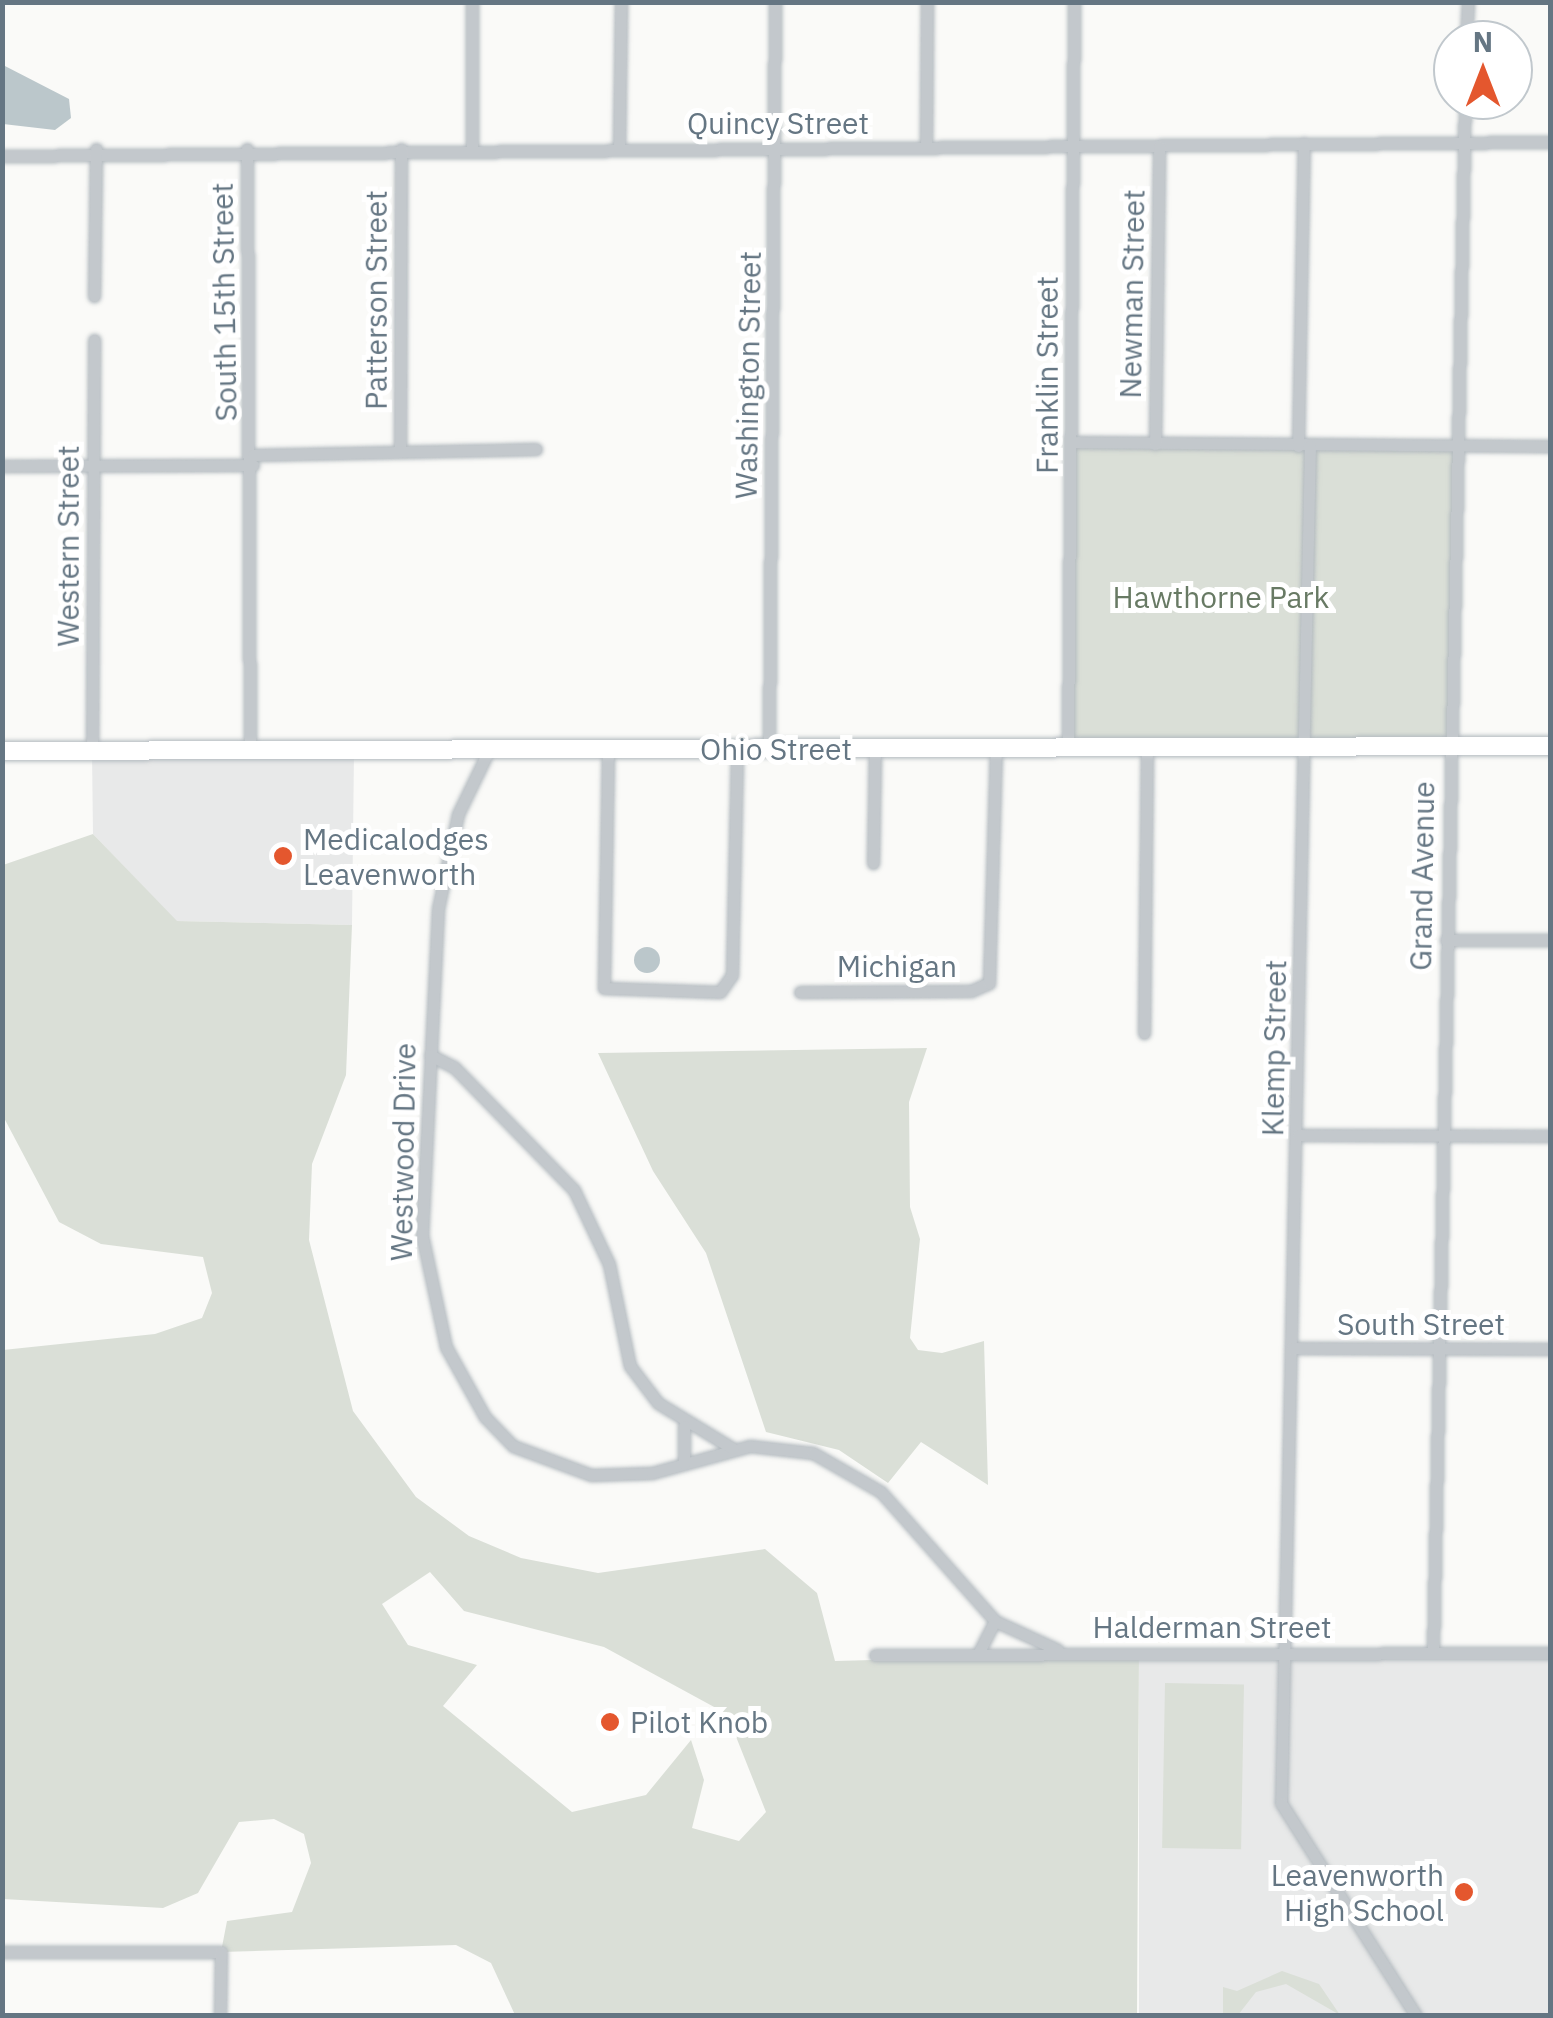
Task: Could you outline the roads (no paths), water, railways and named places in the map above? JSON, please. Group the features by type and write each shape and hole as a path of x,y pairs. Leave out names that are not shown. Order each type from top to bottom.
{"street":[{"path":"472,2 472,148"},
{"path":"619,148 621,2"},
{"name":"Washington Street","path":"769,749 775,2"},
{"path":"926,2 926,148"},
{"name":"Franklin Street","path":"1068,748 1074,2"},
{"name":"Grand Avenue","path":"1433,1653 1448,746 1465,120"},
{"name":"Klemp Street","path":"1282,1651 1306,746 1304,142"},
{"name":"Quincy Street","path":"4,155 96,150 1550,142"},
{"name":"Newman Street","path":"1155,444 1159,146"},
{"name":"Patterson Street","path":"400,452 402,148"},
{"name":"South 15th Street","path":"247,149 253,460 250,753"},
{"path":"94,296 96,150"},
{"name":"Western Street","path":"92,752 94,340"},
{"path":"1071,442 1550,446"},
{"path":"2,466 536,449"},
{"name":"Ohio Street","path":"2,751 1550,746"},
{"path":"1144,1034 1147,748"},
{"path":"608,751 604,988 720,992 732,975 737,749"},
{"path":"873,864 876,749"},
{"name":"Michigan","path":"800,992 970,991 991,978 996,750"},
{"name":"Westwood Drive","path":"488,752 447,853 430,1055 428,1292 485,1417 512,1446 591,1476 684,1463 732,1448 772,1445 849,1469 881,1492 995,1621 1058,1650"},
{"path":"1446,940 1550,940"},
{"path":"430,1055 454,1067 574,1190 609,1264 630,1366 684,1426 732,1448"},
{"path":"1298,1135 1550,1136"},
{"name":"South Street","path":"1292,1348 1550,1349"},
{"path":"684,1426 684,1463"},
{"path":"980,1652 995,1621"},
{"name":"Halderman Street","path":"874,1655 1058,1650 1550,1653"},
{"path":"1282,1651 1286,1822 1416,2016"},
{"path":"2,1952 221,1952 220,2016"}],"place":[{"name":"Medicalodges Leavenworth","path":"283,856"},
{"name":"Pilot Knob","path":"610,1722"},
{"name":"Leavenworth High School","path":"1464,1892"}],"park label":[{"name":"Hawthorne Park","path":"1221,597"}]}
